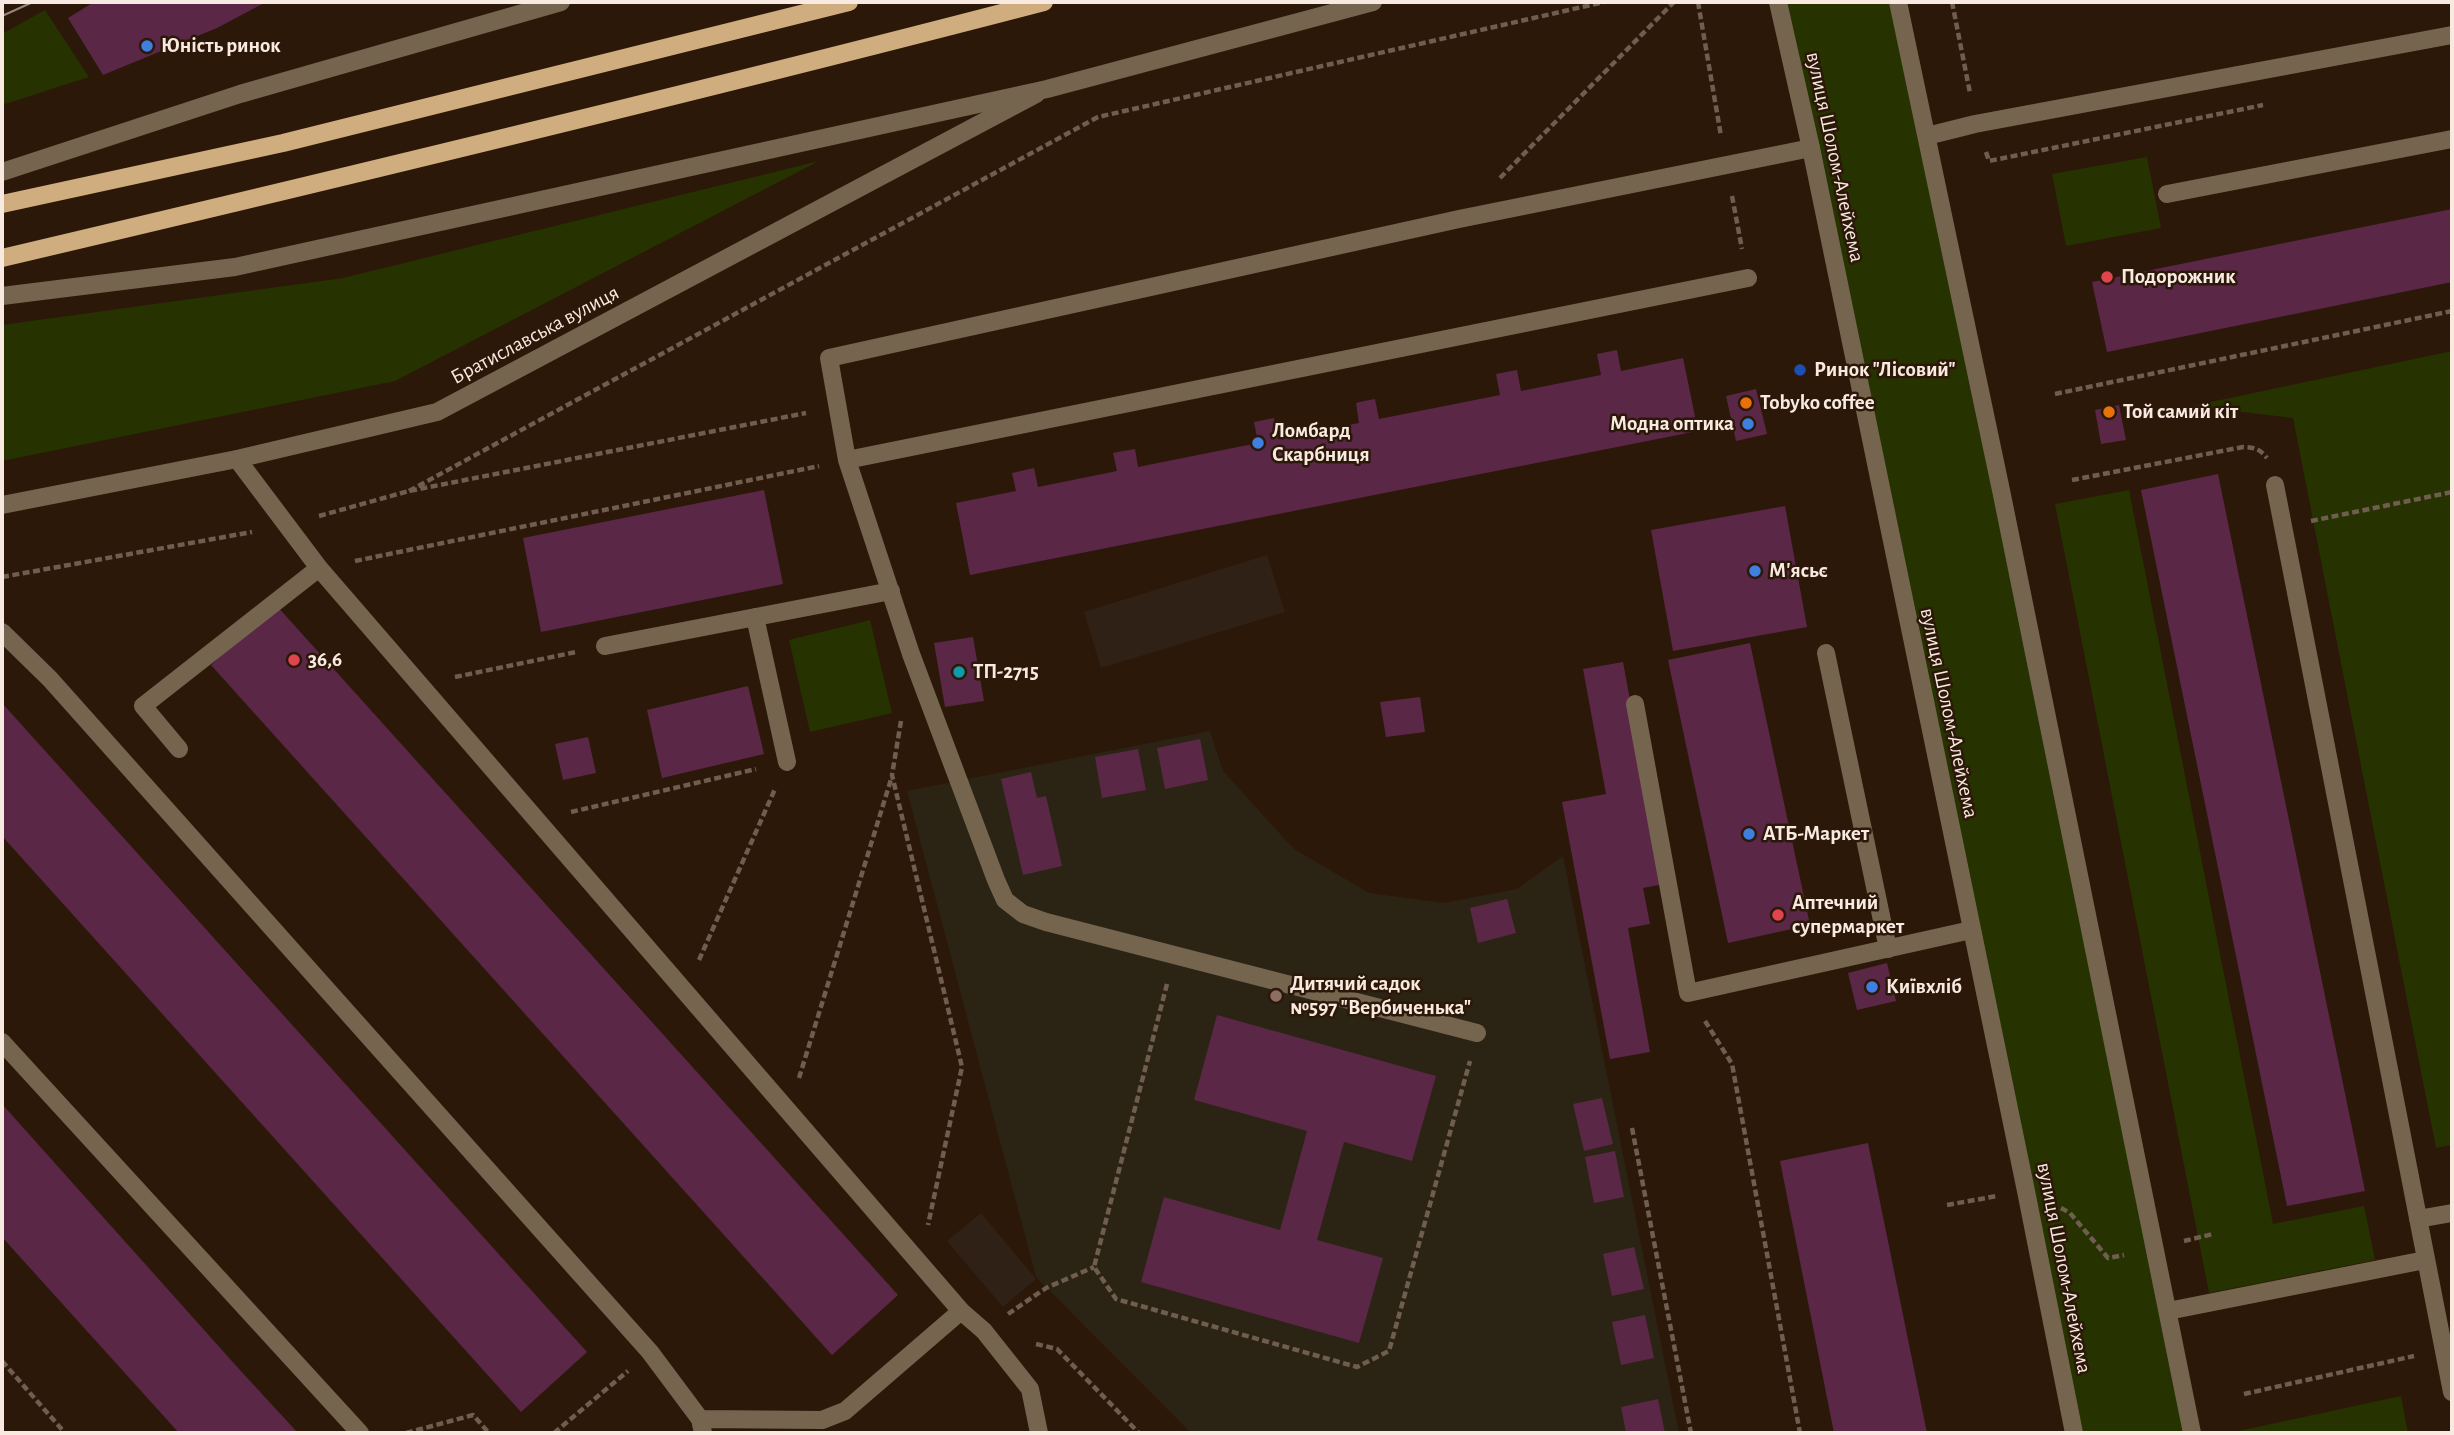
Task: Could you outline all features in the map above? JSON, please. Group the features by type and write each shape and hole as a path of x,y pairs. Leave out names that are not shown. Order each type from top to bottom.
{"main road":[{"path":"2,204 333,131 849,2"},
{"path":"2,258 834,57 1044,2"}],"street":[{"path":"2,172 240,94 561,2"},
{"name":"Братиславська вулиця","path":"2,296 235,267 1047,89 1373,2"},
{"name":"вулиця Шолом-Алейхема","path":"1778,2 1811,148 2074,1433"},
{"path":"1898,2 2192,1433"},
{"path":"1927,136 1975,124 2452,35"},
{"name":"Братиславська вулиця","path":"2,505 237,459 437,412 1047,89"},
{"path":"2167,194 2452,139"},
{"path":"1478,1033 1046,922 1023,914 1005,900 957,781 847,460 829,358 1459,219 1811,148"},
{"path":"847,460 1748,278"},
{"path":"237,459 319,568 418,684 961,1311 984,1331 1030,1389 1039,1433"},
{"path":"2275,485 2452,1392"},
{"path":"179,749 143,706 319,568"},
{"path":"605,646 891,591"},
{"path":"755,617 787,762"},
{"path":"2,632 50,679 650,1352 701,1426 822,1420 845,1411 961,1311"},
{"path":"1826,653 1888,948"},
{"path":"1635,704 1688,993 1971,930"},
{"path":"2,1042 360,1433"},
{"path":"2418,1219 2452,1213"},
{"path":"2168,1311 2425,1261"}],"path":[{"path":"409,491 1098,117 1604,2"},
{"path":"1498,180 1674,2"},
{"path":"1952,2 1975,124 1989,161 2275,103"},
{"path":"2055,394 2452,311"},
{"path":"2,577 286,526 409,491 838,407"},
{"path":"2072,480 2253,447 2262,451 2269,460 2275,485"},
{"path":"319,568 847,460"},
{"path":"2283,527 2452,492"},
{"path":"418,684 605,646"},
{"path":"789,1112 892,775 903,708"},
{"path":"536,820 787,762"},
{"path":"685,992 787,762"},
{"path":"892,775 962,1067 920,1263"},
{"path":"1175,955 1094,1267 1116,1299 1357,1367 1389,1351 1478,1033"},
{"path":"1688,993 1732,1064 1800,1433"},
{"path":"1632,1128 1691,1433"},
{"path":"1947,1205 2026,1191 2070,1213 2108,1258 2213,1234"},
{"path":"984,1331 1046,1288 1094,1267"},
{"path":"984,1331 1057,1349 1139,1433"},
{"path":"2244,1394 2443,1349"},
{"path":"554,1433 650,1352"},
{"path":"2,1361 65,1433"},
{"path":"406,1433 472,1415 489,1433"}],"shaded area":[{"path":"1267,555 1285,612 1101,668 1084,612"},
{"name":"Дитячий садок №597 \"Вербиченька\"","path":"1210,731 1223,771 1294,849 1369,893 1444,903 1517,889 1563,856 1679,1433 1191,1433 1036,1277 907,791"},
{"path":"981,1213 1036,1279 1003,1307 947,1241"}],"green space":[{"path":"1778,2 1898,2 2192,1433 2074,1433"},
{"path":"45,10 89,77 2,105 2,34"},
{"path":"2147,157 2161,228 2066,246 2052,174"},
{"path":"819,161 395,381 2,461 2,325 343,278"},
{"path":"2452,351 2452,1145 2436,1148 2293,418 2192,406"},
{"path":"2129,490 2273,1224 2364,1206 2375,1260 2209,1293 2055,504"},
{"path":"870,620 892,713 810,732 789,640"},
{"path":"2401,1396 2408,1433 2234,1433 2234,1432"}],"building":[{"name":"Юність ринок","path":"94,2 266,2 217,28 103,75 68,18"},
{"path":"2452,209 2452,282 2107,352 2092,282"},
{"path":"1617,350 1621,371 1683,358 1698,431 970,575 956,503 1016,491 1012,473 1034,468 1038,487 1117,471 1113,453 1135,449 1138,467 1258,443 1254,422 1274,418 1278,439 1359,423 1356,403 1364,401 1375,399 1379,419 1500,395 1496,374 1517,370 1521,391 1601,375 1597,354"},
{"path":"1756,389 1767,434 1736,441 1726,396"},
{"path":"2119,405 2126,440 2101,444 2095,410"},
{"path":"2218,474 2365,1191 2287,1206 2141,490"},
{"path":"764,490 783,584 541,632 523,538"},
{"path":"1785,506 1807,627 1673,651 1651,530"},
{"path":"276,605 898,1295 832,1355 211,665"},
{"name":"ТП-2715","path":"973,637 984,701 945,707 934,643"},
{"path":"1750,643 1810,925 1728,943 1668,660"},
{"path":"1623,662 1664,884 1643,888 1650,924 1628,928 1650,1052 1610,1059 1562,802 1606,794 1583,669"},
{"path":"748,686 764,754 662,778 647,710"},
{"path":"1420,697 1425,732 1386,737 1380,702"},
{"path":"2,703 587,1352 521,1412 2,836"},
{"path":"588,737 596,773 563,780 555,744"},
{"path":"1200,739 1208,780 1165,789 1157,748"},
{"path":"1138,749 1146,790 1102,798 1095,757"},
{"path":"1031,772 1037,798 1046,796 1062,866 1023,875 1001,779"},
{"path":"1507,899 1516,933 1478,943 1470,908"},
{"name":"Київхліб","path":"1887,963 1896,1001 1857,1010 1848,973"},
{"path":"1217,1015 1436,1076 1412,1161 1344,1142 1317,1240 1383,1258 1359,1343 1141,1282 1164,1197 1280,1230 1307,1131 1194,1100"},
{"path":"1602,1098 1613,1144 1584,1151 1573,1104"},
{"path":"2,1104 298,1433 179,1433 2,1237"},
{"path":"1868,1143 1927,1433 1834,1433 1780,1161"},
{"path":"1615,1151 1624,1197 1594,1203 1585,1157"},
{"path":"1634,1247 1644,1289 1612,1296 1603,1254"},
{"path":"1645,1315 1654,1358 1621,1365 1612,1322"},
{"path":"1658,1399 1665,1433 1626,1433 1621,1407"}],"tram line":[{"path":"2,16 33,2"}],"place":[{"name":"Юність ринок","path":"147,46"},
{"name":"Подорожник","path":"2107,277"},
{"name":"Ринок \"Лісовий\"","path":"1800,370"},
{"name":"Tobyko coffee","path":"1746,403"},
{"name":"Той самий кіт","path":"2109,412"},
{"name":"Модна оптика","path":"1748,424"},
{"name":"Ломбард Скарбниця","path":"1258,443"},
{"name":"М'ясьє","path":"1755,571"},
{"name":"36,6","path":"294,660"},
{"name":"ТП-2715","path":"959,672"},
{"name":"АТБ-Маркет","path":"1749,834"},
{"name":"Аптечний супермаркет","path":"1778,915"},
{"name":"Київхліб","path":"1872,987"},
{"name":"Дитячий садок №597 \"Вербиченька\"","path":"1276,996"}]}
